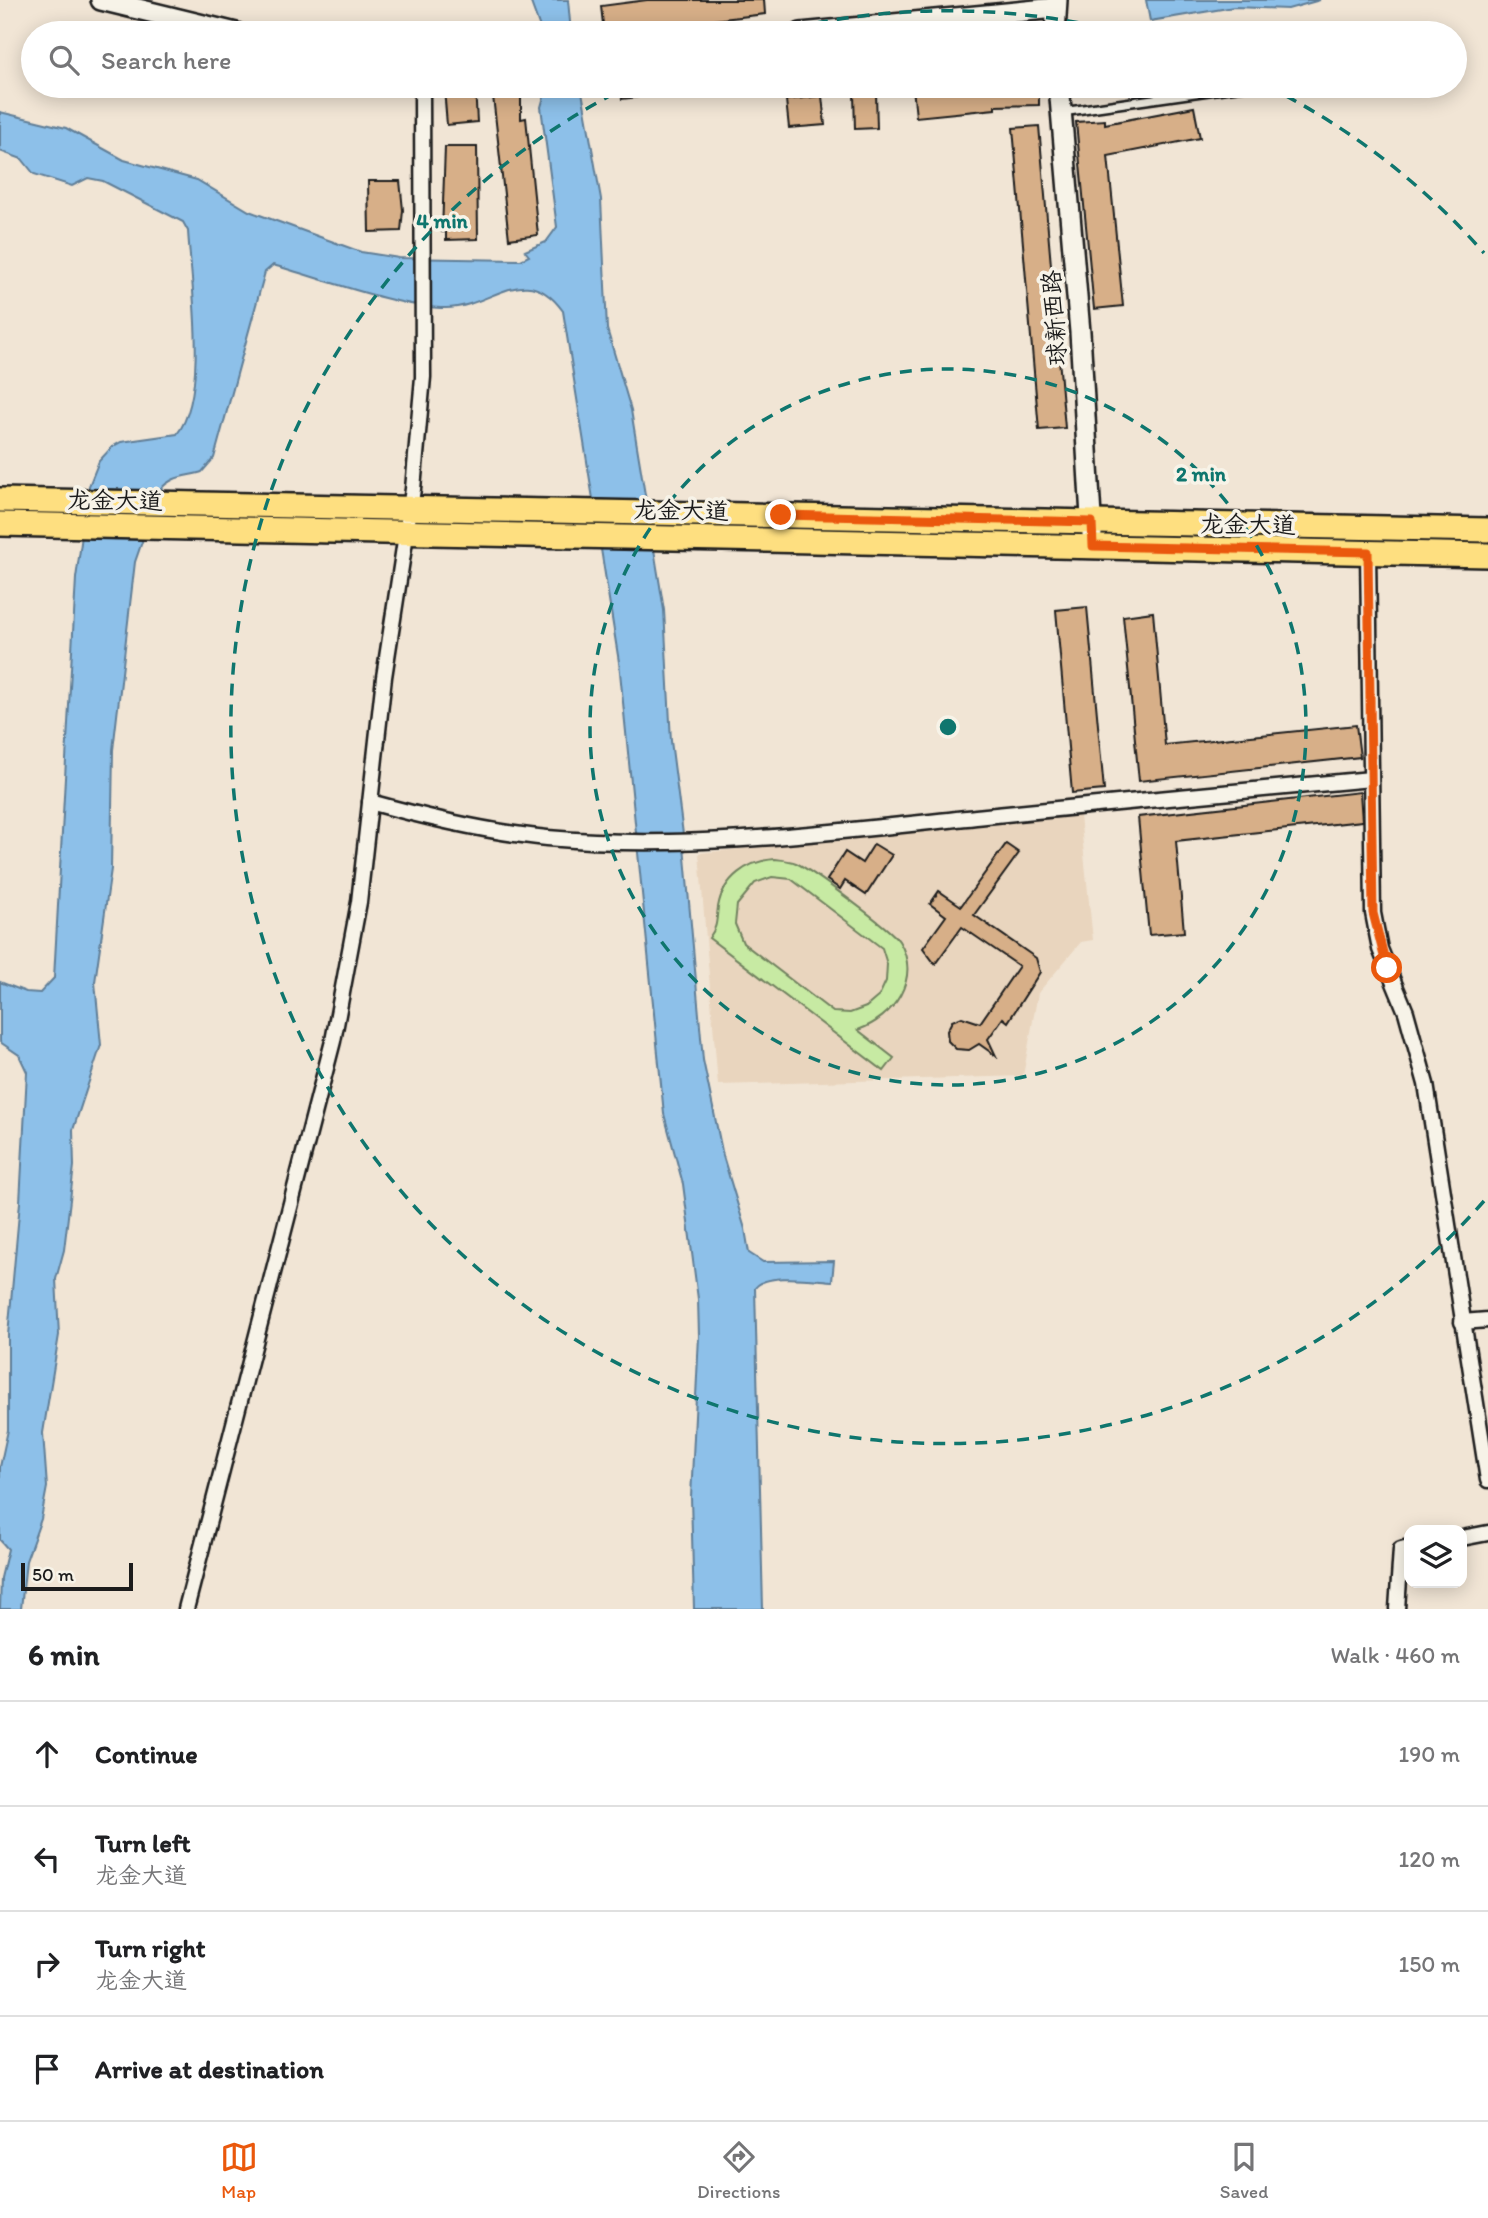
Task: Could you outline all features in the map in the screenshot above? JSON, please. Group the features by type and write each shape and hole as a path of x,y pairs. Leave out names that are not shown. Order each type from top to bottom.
{"main road":[{"name":"龙金大道","path":"0,500 1488,530"},
{"name":"龙金大道","path":"0,524 1488,555"}],"street":[{"path":"101,0 187,21"},
{"path":"906,21 1056,4"},
{"path":"186,1609 339,1015 357,914 384,677 410,509 424,377 422,98"},
{"name":"球新西路","path":"1060,98 1080,332 1093,546"},
{"path":"1368,552 1375,931 1409,1021 1424,1073 1488,1480"},
{"path":"370,802 452,823 507,833 560,839 692,841 858,830 1371,779"},
{"path":"1462,1322 1488,1320"},
{"path":"1467,1537 1488,1533"},
{"path":"1397,1609 1401,1549 1404,1548"}],"lane":[{"path":"1061,112 1160,98"}],"shaded area":[{"path":"1080,816 1093,940 1081,942 1038,993 1023,1076 718,1085 699,853"}],"green space":[{"path":"765,860 796,863 867,913 899,941 907,969 900,995 882,1016 858,1030 894,1058 884,1071 709,938 715,927 725,888 746,867","holes":["772,877 791,879 882,948 887,964 886,981 879,996 866,1007 850,1013 833,1012 743,943 735,924 737,905 755,883"]}],"water":[{"path":"530,0 568,0 570,21 538,21"},
{"path":"1146,0 1320,0 1288,9 1234,7 1150,21"},
{"path":"544,98 583,98 601,199 607,329 631,410 664,610 671,741 683,834 703,1060 723,1156 745,1229 749,1253 763,1262 834,1261 832,1281 779,1278 761,1283 755,1288 763,1609 694,1609 691,1497 699,1336 698,1299 683,1184 664,1114 619,662 563,311 549,296 535,288 508,290 463,306 428,307 384,298 273,265 265,272 214,458 202,472 174,479 160,490 135,562 113,750 111,869 95,982 101,1045 73,1130 74,1166 64,1250 56,1279 59,1335 43,1433 47,1487 41,1519 26,1561 21,1609 0,1609 1,1578 8,1549 0,1540 0,1467 8,1430 8,1335 20,1202 27,1072 19,1055 0,1042 0,982 26,992 40,993 54,978 76,578 89,486 99,461 112,447 121,442 177,434 187,416 193,393 196,337 188,231 183,222 103,181 88,178 72,186 34,174 22,159 0,151 0,112 66,128 124,160 197,180 249,211 361,252 399,258 521,260 529,256 525,251 546,242 557,227 541,107"}],"building":[{"path":"647,0 764,0 765,14 706,21 603,21 601,6"},
{"path":"445,98 476,98 477,122 447,125"},
{"path":"493,98 521,98 521,119 526,118 538,235 509,239"},
{"path":"822,98 825,125 789,128 786,100"},
{"path":"854,98 876,98 877,128 855,129"},
{"path":"914,98 1039,98 1039,105 995,106 995,109 916,117"},
{"path":"1194,107 1200,138 1108,156 1123,306 1094,309 1076,122 1105,120 1105,124"},
{"path":"1039,126 1065,428 1039,430 1013,128"},
{"path":"445,147 477,147 478,239 446,240 446,232 442,232"},
{"path":"368,181 400,181 403,210 401,231 369,232"},
{"path":"1087,607 1104,790 1072,793 1056,610"},
{"path":"1153,612 1165,745 1356,725 1360,757 1139,781 1123,616"},
{"path":"1360,792 1362,821 1176,841 1184,932 1149,935 1138,817"},
{"path":"874,844 892,855 866,895 845,881 840,889 827,880 845,852 862,863"},
{"path":"1006,844 1019,853 974,915 1036,958 1040,972 1008,1022 1003,1018 988,1039 996,1056 979,1044 969,1050 956,1049 948,1041 947,1031 952,1021 962,1017 980,1023 1019,966 962,927 935,964 923,948 946,916 930,904 939,891 961,906"}],"route":[{"path":"781,515 1092,522 1093,546 1368,552 1373,913 1375,931 1387,968"}]}
